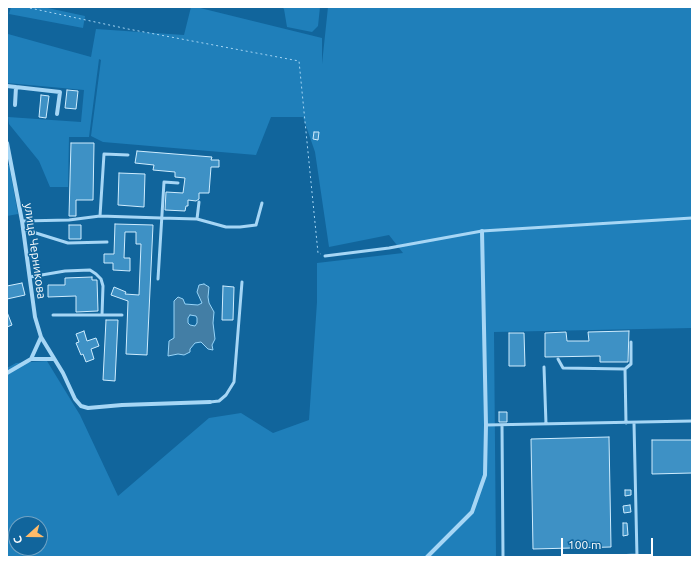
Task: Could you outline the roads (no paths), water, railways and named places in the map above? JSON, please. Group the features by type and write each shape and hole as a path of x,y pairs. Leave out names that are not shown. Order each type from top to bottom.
{"street":[{"path":"7,86 60,92 58,114"},
{"path":"15,105 16,87"},
{"name":"улица Черникова","path":"7,143 22,221 35,317 41,337 63,372 81,406 88,408 122,405 210,402"},
{"path":"427,557 472,512 485,475 486,426 482,231"},
{"path":"31,359 41,337"},
{"path":"7,373 31,359 54,359"}],"lane":[{"path":"100,216 104,154 128,155"},
{"path":"158,279 164,182 178,183"},
{"path":"197,219 198,202"},
{"path":"22,221 69,220 100,216 197,219 226,227 256,226 262,203"},
{"path":"325,256 389,248 482,231 692,218"},
{"path":"23,230 68,243 107,242"},
{"path":"30,277 65,271 90,270 101,279 104,286 102,315"},
{"path":"210,402 220,401 226,396 234,382 242,282"},
{"path":"53,315 122,315"},
{"path":"558,359 563,368 625,369 631,364 631,342"},
{"path":"544,367 546,424"},
{"path":"625,369 626,423"},
{"path":"486,426 692,421"},
{"path":"594,557 637,556 634,422"},
{"path":"502,425 503,557"}]}
